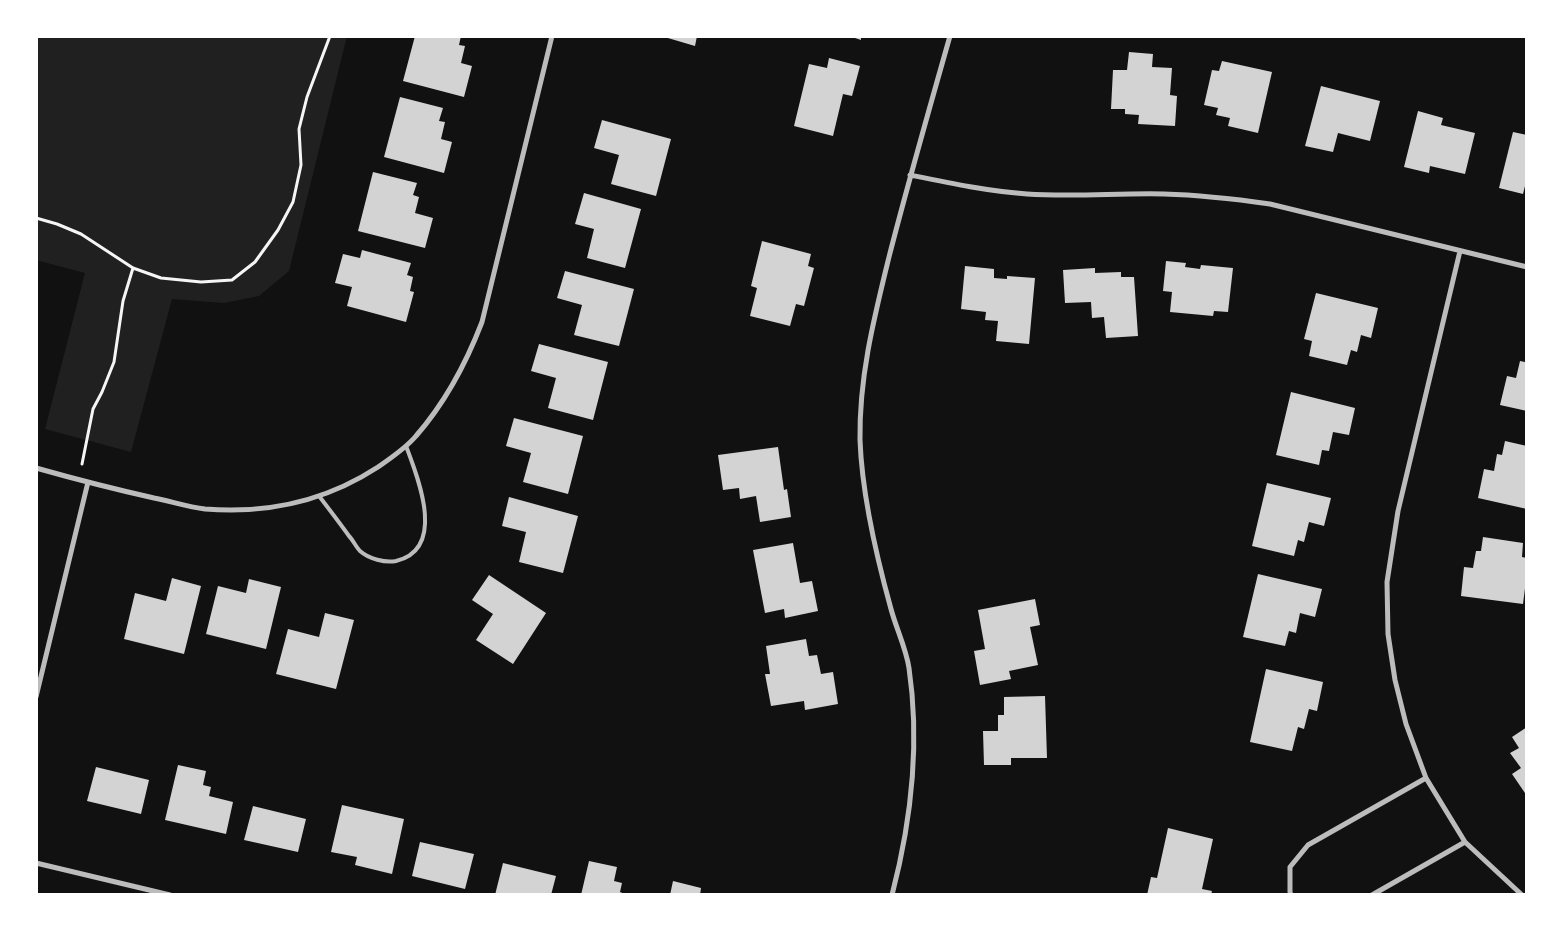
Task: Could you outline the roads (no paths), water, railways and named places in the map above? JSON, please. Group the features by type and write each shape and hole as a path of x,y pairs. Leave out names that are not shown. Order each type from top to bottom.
{"street":[{"path":"36,468 204,509 256,510 295,504 319,496 360,478 392,458 416,436 452,385 472,348 482,322 552,36"},
{"path":"892,895 906,834 910,804 914,727 909,666 891,609 865,494 860,441 861,402 864,369 872,326 910,175 950,36"},
{"path":"910,175 966,187 1026,194 1164,194 1270,204 1527,267"},
{"path":"1460,251 1398,511 1387,582 1388,634 1395,680 1406,724 1426,778 1465,842 1522,895"},
{"path":"36,698 88,482"},
{"path":"1291,895 1290,867 1308,846 1426,778"},
{"path":"1372,895 1465,842"},
{"path":"36,863 170,895"}],"lane":[{"path":"319,496 361,552 388,563 409,556 414,553 422,540 426,523 418,478 406,446"}]}
